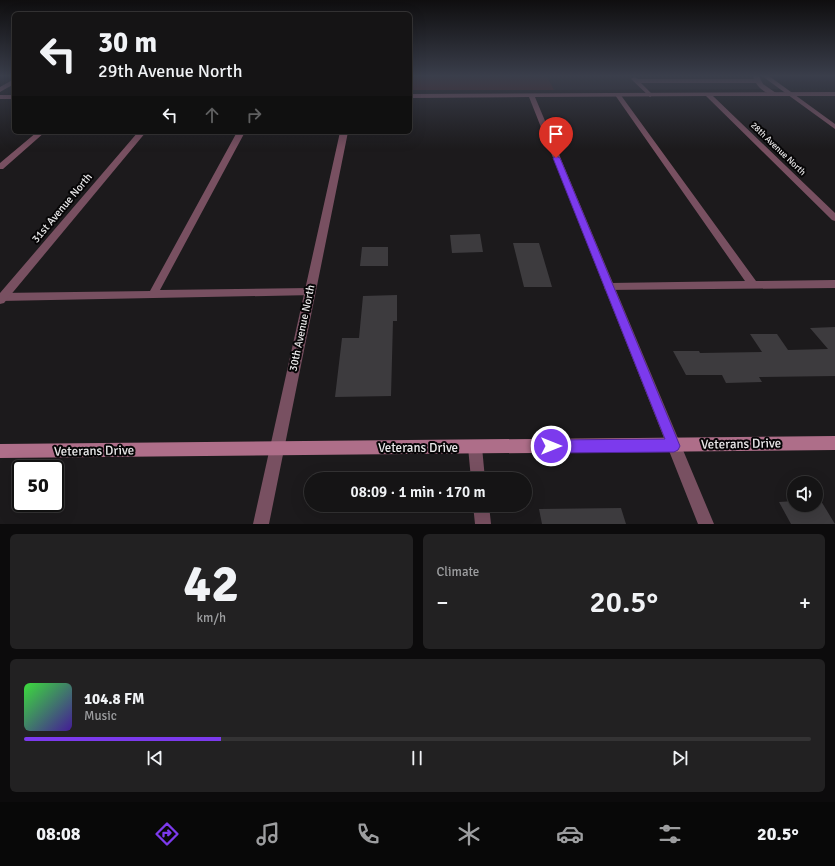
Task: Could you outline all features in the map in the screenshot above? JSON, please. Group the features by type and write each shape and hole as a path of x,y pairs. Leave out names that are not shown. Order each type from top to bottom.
{"main road":[{"name":"Veterans Drive","path":"0,452 674,446 835,443"}],"street":[{"path":"533,100 706,524"},
{"path":"622,100 753,285"},
{"name":"28th Avenue North","path":"714,100 835,218"},
{"path":"799,100 835,127"},
{"path":"0,167 39,134"},
{"name":"31st Avenue North","path":"1,298 140,134"},
{"path":"153,294 240,134"},
{"name":"30th Avenue North","path":"261,524 344,134"},
{"path":"609,287 835,284"},
{"path":"1,298 310,292"},
{"path":"475,447 477,472"},
{"path":"482,512 483,524"}],"building":[{"path":"480,234 483,252 452,253 450,235"},
{"path":"513,243 539,243 552,287 524,287"},
{"path":"362,247 388,247 388,266 360,266"},
{"path":"397,295 397,321 393,321 391,396 335,397 342,338 359,338 363,296"},
{"path":"835,327 835,376 759,377 762,382 726,383 722,375 686,375 673,351 699,351 700,353 762,352 750,334 777,334 788,350 828,349 810,328"},
{"path":"787,501 787,512 823,512 823,504 835,524 791,524 779,502"},
{"path":"621,508 626,524 542,524 539,509"}],"route":[{"path":"551,446 674,446 556,158"}]}
